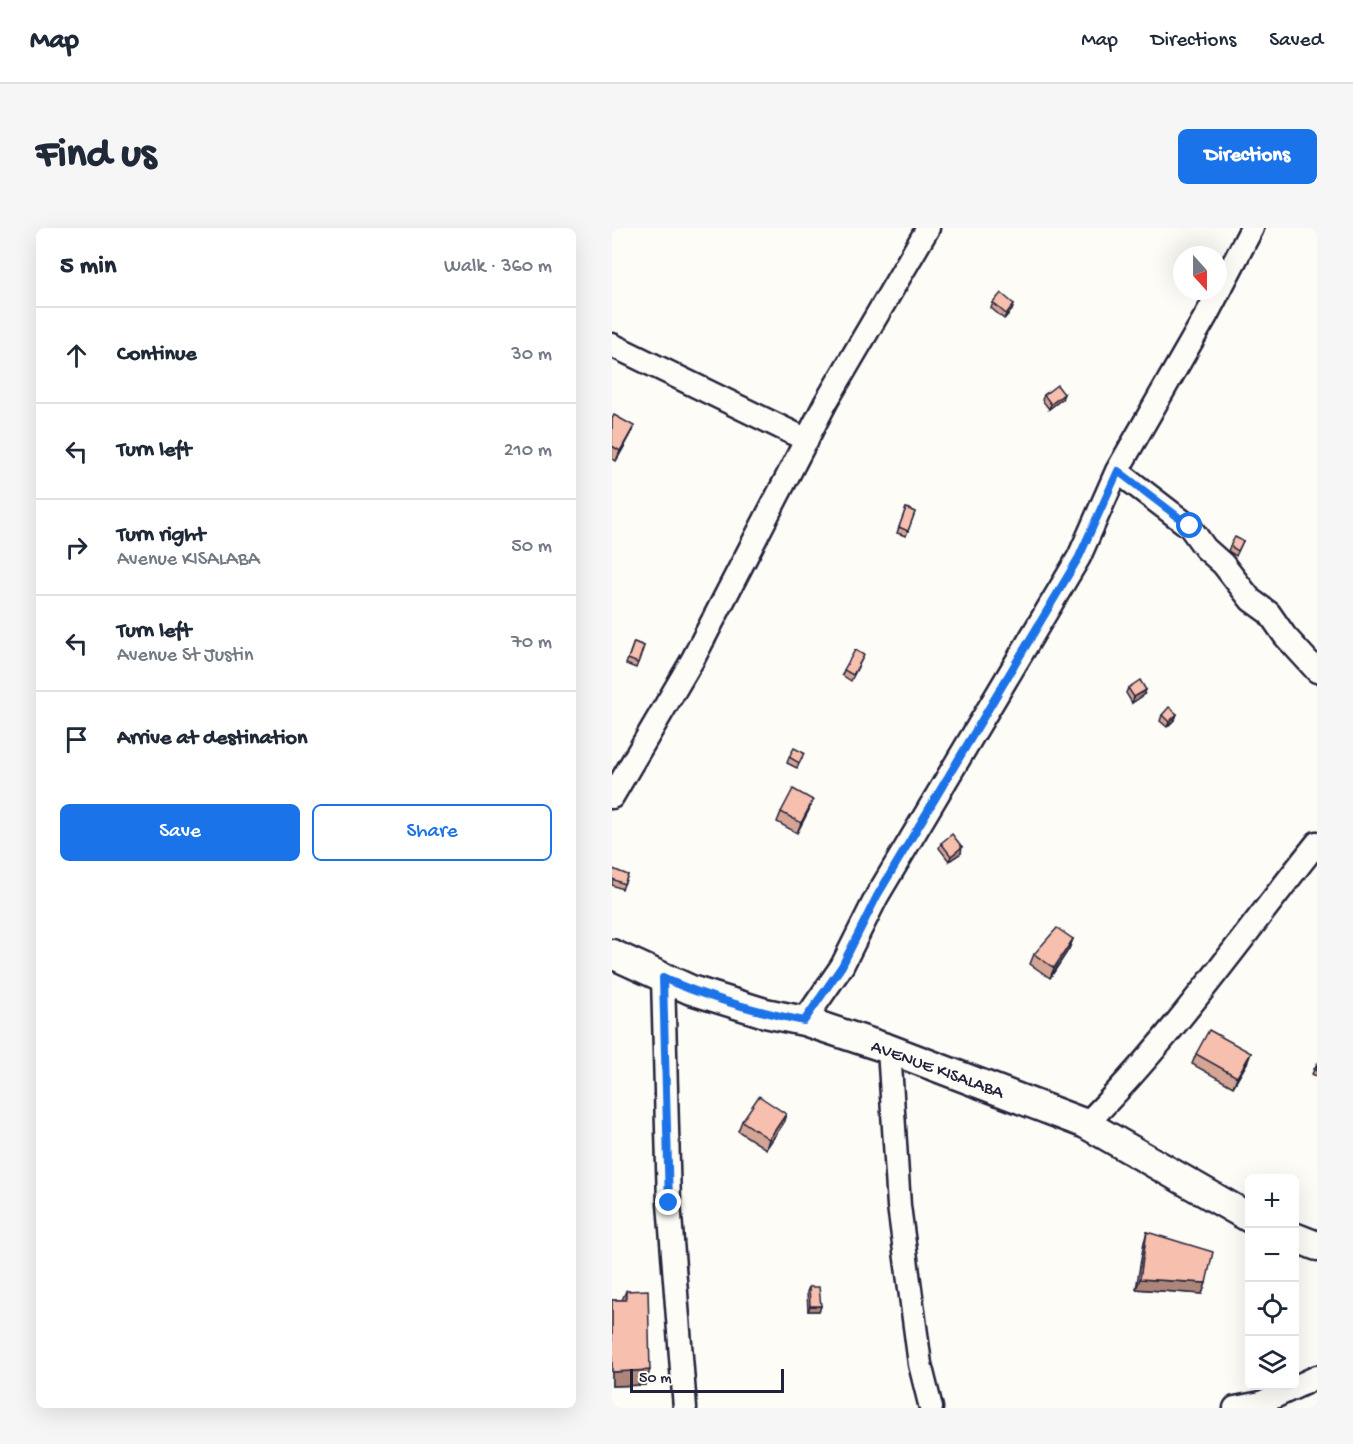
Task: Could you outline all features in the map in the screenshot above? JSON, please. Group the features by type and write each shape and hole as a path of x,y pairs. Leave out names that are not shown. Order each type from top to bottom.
{"street":[{"path":"612,797 693,659 826,402 928,228"},
{"path":"804,1021 842,966 877,896 1079,557 1118,471 1207,314 1252,228"},
{"path":"612,345 807,440"},
{"path":"1118,471 1190,526 1205,548 1223,564 1251,600 1269,613 1285,636 1317,671"},
{"path":"1086,1124 1116,1094 1222,968 1317,843"},
{"name":"AVENUE KISALABA","path":"612,954 690,990 765,1013 804,1021 889,1049 1086,1124 1245,1215"},
{"path":"663,978 669,1203 685,1408"},
{"path":"889,1049 899,1206 920,1364 931,1408"},
{"path":"1299,1239 1317,1246"},
{"path":"1235,1408 1262,1403 1317,1377"}],"building":[{"path":"1001,293 1014,304 1006,314 993,303"},
{"path":"1057,385 1064,394 1051,404 1044,395"},
{"path":"614,415 634,426 620,451 612,446"},
{"path":"906,508 915,512 908,531 899,527"},
{"path":"1235,537 1243,541 1238,551 1230,546"},
{"path":"634,642 644,646 638,663 628,659"},
{"path":"855,650 864,655 853,675 844,670"},
{"path":"1140,680 1146,690 1134,697 1128,688"},
{"path":"1169,707 1177,714 1169,722 1162,715"},
{"path":"794,748 804,753 799,763 789,757"},
{"path":"793,789 813,800 801,823 781,812"},
{"path":"952,834 962,847 951,856 941,843"},
{"path":"613,869 628,875 624,884 612,879"},
{"path":"1057,928 1073,939 1054,968 1034,954"},
{"path":"1209,1030 1251,1053 1237,1077 1196,1054"},
{"path":"759,1096 786,1114 769,1139 742,1121"},
{"path":"1147,1232 1213,1252 1206,1283 1140,1279"},
{"path":"809,1287 819,1287 821,1306 810,1306"},
{"path":"648,1290 650,1370 612,1372 612,1300 626,1300 626,1291"}],"route":[{"path":"669,1203 663,978 690,990 765,1013 804,1021 842,966 877,896 1079,557 1118,471 1190,526"}]}
